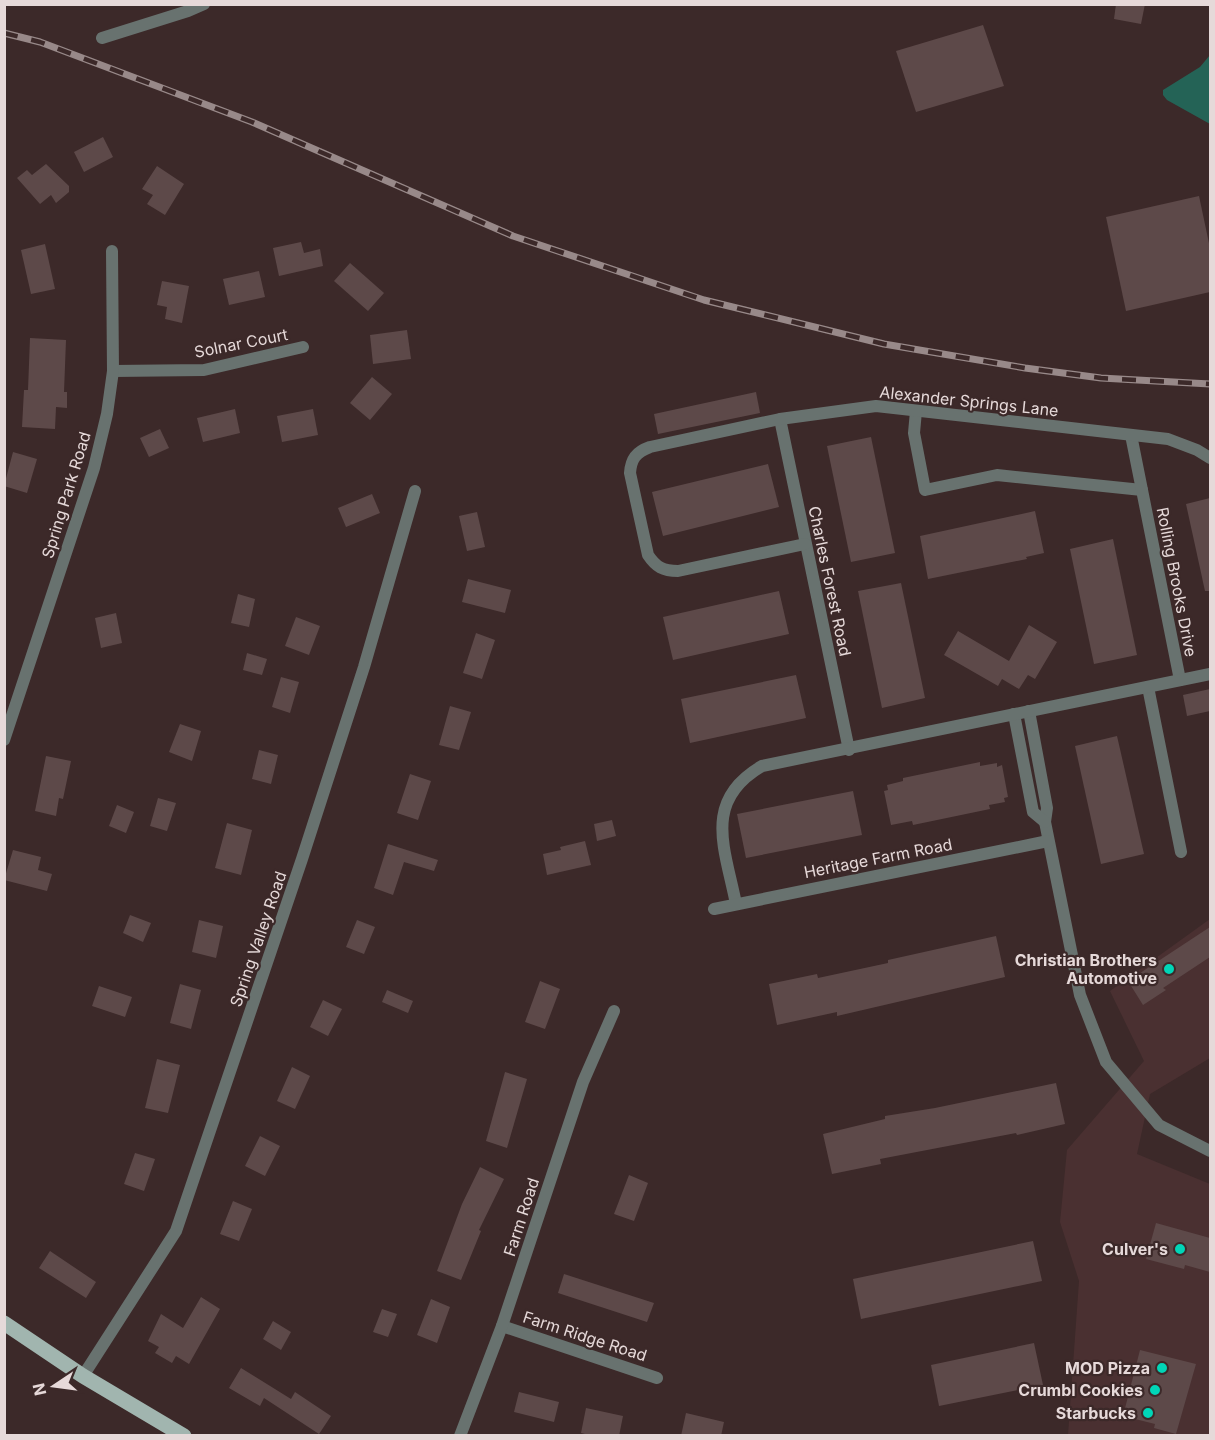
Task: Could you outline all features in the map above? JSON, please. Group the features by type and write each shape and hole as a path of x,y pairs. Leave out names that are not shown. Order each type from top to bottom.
{"main road":[{"path":"4,1323 83,1376 184,1436"}],"street":[{"path":"102,38 204,4"},
{"name":"Spring Park Road","path":"4,740 94,468 107,414 113,371 112,251"},
{"name":"Solnar Court","path":"113,371 204,370 303,347"},
{"name":"Alexander Springs Lane","path":"805,544 678,571 666,571 654,564 648,555 630,473 631,463 639,451 780,418 876,406 1168,439 1197,450 1210,458"},
{"name":"Rolling Brooks Drive","path":"916,411 914,433 925,490 997,475 1142,490"},
{"name":"Charles Forest Road","path":"780,418 849,750"},
{"name":"Rolling Brooks Drive","path":"1131,435 1180,680"},
{"name":"Spring Valley Road","path":"83,1376 176,1231 302,859 364,667 415,491"},
{"path":"736,904 721,827 724,805 746,776 762,766 849,750 1210,674"},
{"path":"1148,687 1181,852"},
{"path":"1029,711 1047,808 1044,822 1080,995 1106,1062 1159,1125 1210,1151"},
{"path":"1014,714 1033,812 1044,822"},
{"name":"Heritage Farm Road","path":"714,909 1048,841"},
{"name":"Farm Road","path":"460,1436 502,1326 583,1082 614,1011"},
{"name":"Farm Ridge Road","path":"502,1326 657,1378"}],"shaded area":[{"path":"1210,55 1210,124 1167,100 1163,95 1163,90 1200,67"},
{"path":"1210,919 1210,1058 1150,1094 1137,1154 1210,1184 1210,1435 1068,1435 1079,1281 1060,1222 1067,1150 1144,1061 1110,991"}],"building":[{"path":"1116,4 1145,4 1141,24 1114,19"},
{"path":"983,25 1004,86 916,112 896,51"},
{"path":"103,137 113,157 84,172 74,152"},
{"path":"46,164 69,186 69,192 56,203 51,195 40,204 17,178 27,170 32,175"},
{"path":"157,166 184,184 165,215 147,204 153,195 142,189"},
{"path":"1199,196 1210,248 1210,292 1126,311 1106,217"},
{"path":"301,242 304,253 320,249 323,266 279,276 273,248"},
{"path":"45,244 55,289 31,294 21,250"},
{"path":"350,263 384,293 368,311 334,281"},
{"path":"259,271 265,297 229,305 223,279"},
{"path":"162,281 189,286 182,323 165,319 167,307 157,305"},
{"path":"407,330 411,359 373,364 370,335"},
{"path":"30,338 66,340 64,392 67,392 67,408 56,407 55,429 22,427 24,390 28,390"},
{"path":"372,377 392,394 370,420 350,403"},
{"path":"756,392 760,413 658,434 654,414"},
{"path":"235,409 240,433 203,442 197,418"},
{"path":"313,409 318,435 282,442 277,416"},
{"path":"160,429 169,448 149,457 140,438"},
{"path":"871,437 895,553 851,562 827,446"},
{"path":"13,452 37,459 27,493 4,486"},
{"path":"768,464 779,507 663,536 652,492"},
{"path":"372,494 380,513 346,527 338,508"},
{"path":"1210,498 1210,591 1205,591 1186,504"},
{"path":"1035,511 1044,553 1026,557 1027,559 928,579 920,536"},
{"path":"477,512 485,547 467,551 459,516"},
{"path":"1113,539 1137,655 1094,664 1070,549"},
{"path":"468,579 511,590 505,613 462,602"},
{"path":"901,583 925,698 882,708 858,591"},
{"path":"779,591 789,634 673,660 663,617"},
{"path":"238,594 255,599 249,627 231,623"},
{"path":"116,613 122,643 101,648 95,618"},
{"path":"296,617 320,626 309,655 285,646"},
{"path":"1029,625 1057,642 1035,679 1028,675 1019,689 1002,679 998,686 944,655 958,631 1009,661"},
{"path":"476,633 495,640 482,679 463,673"},
{"path":"247,653 267,659 262,675 243,670"},
{"path":"796,675 806,718 690,743 681,699"},
{"path":"281,677 299,682 290,713 272,707"},
{"path":"1210,689 1210,711 1187,716 1183,695"},
{"path":"450,706 471,712 459,750 439,745"},
{"path":"180,724 201,731 192,761 169,752"},
{"path":"1117,736 1144,854 1101,864 1075,746"},
{"path":"259,750 278,755 271,784 252,779"},
{"path":"46,756 71,761 63,799 59,798 56,816 35,811"},
{"path":"980,762 980,766 997,763 997,767 1002,765 1008,797 1004,798 1005,802 989,805 990,809 913,825 912,821 891,825 884,791 888,790 887,785 903,781 903,778"},
{"path":"410,774 431,781 418,820 397,813"},
{"path":"853,791 862,835 746,858 737,814"},
{"path":"158,798 176,803 167,831 150,826"},
{"path":"117,805 134,812 126,833 109,826"},
{"path":"612,820 616,836 597,841 594,824"},
{"path":"227,823 252,830 241,875 215,868"},
{"path":"585,841 591,865 547,875 543,854"},
{"path":"388,844 438,860 434,871 404,862 393,895 374,888"},
{"path":"13,850 41,857 38,870 52,874 47,891 4,880"},
{"path":"130,915 151,923 143,942 123,933"},
{"path":"199,920 223,926 216,958 192,952"},
{"path":"357,920 375,927 364,954 346,947"},
{"name":"Christian Brothers Automotive","path":"1210,927 1210,957 1163,988 1166,990 1143,1005 1128,981"},
{"path":"996,936 1005,977 837,1016 837,1012 777,1025 769,984 817,974 818,978"},
{"path":"540,981 560,989 545,1029 525,1022"},
{"path":"180,984 201,990 191,1029 170,1023"},
{"path":"99,986 132,997 125,1017 92,1006"},
{"path":"387,990 413,1001 408,1013 382,1002"},
{"path":"323,1000 342,1009 328,1036 310,1027"},
{"path":"157,1059 180,1065 168,1113 145,1108"},
{"path":"292,1067 310,1076 295,1109 277,1101"},
{"path":"505,1072 527,1079 507,1148 486,1141"},
{"path":"1056,1083 1065,1124 1017,1135 1016,1133 880,1159 881,1164 832,1174 823,1134 885,1119 885,1116"},
{"path":"260,1136 280,1146 265,1176 245,1166"},
{"path":"135,1153 155,1159 144,1191 124,1184"},
{"path":"480,1167 504,1179 479,1230 481,1231 461,1280 437,1271 462,1204"},
{"path":"629,1175 648,1183 634,1221 614,1214"},
{"path":"233,1201 252,1209 239,1241 220,1234"},
{"name":"Culver's","path":"1156,1223 1210,1238 1210,1272 1185,1265 1184,1269 1146,1259"},
{"path":"1033,1241 1042,1281 861,1319 853,1279"},
{"path":"50,1251 96,1282 86,1298 39,1268"},
{"path":"564,1274 654,1303 647,1322 558,1293"},
{"path":"201,1297 220,1309 189,1364 176,1356 172,1363 155,1353 159,1347 148,1341 161,1314 183,1328"},
{"path":"431,1299 450,1307 437,1343 417,1335"},
{"path":"382,1309 397,1314 388,1337 373,1332"},
{"path":"273,1321 291,1332 281,1350 263,1339"},
{"path":"1034,1343 1043,1385 939,1406 931,1365"},
{"path":"1140,1350 1196,1364 1176,1434 1154,1428 1155,1424 1123,1416"},
{"path":"241,1368 291,1399 295,1392 331,1416 319,1434 264,1398 260,1406 229,1388"},
{"path":"519,1392 559,1402 554,1422 514,1412"},
{"path":"586,1408 623,1416 619,1436 593,1436 581,1433"},
{"path":"686,1413 724,1422 721,1436 681,1436"}],"railway":[{"path":"4,33 40,42 252,122 513,236 704,300 884,344 1025,368 1101,378 1210,384"}],"place":[{"name":"Christian Brothers Automotive","path":"1169,969"},
{"name":"Culver's","path":"1180,1249"},
{"name":"MOD Pizza","path":"1162,1368"},
{"name":"Crumbl Cookies","path":"1155,1390"},
{"name":"Starbucks","path":"1148,1413"}]}
